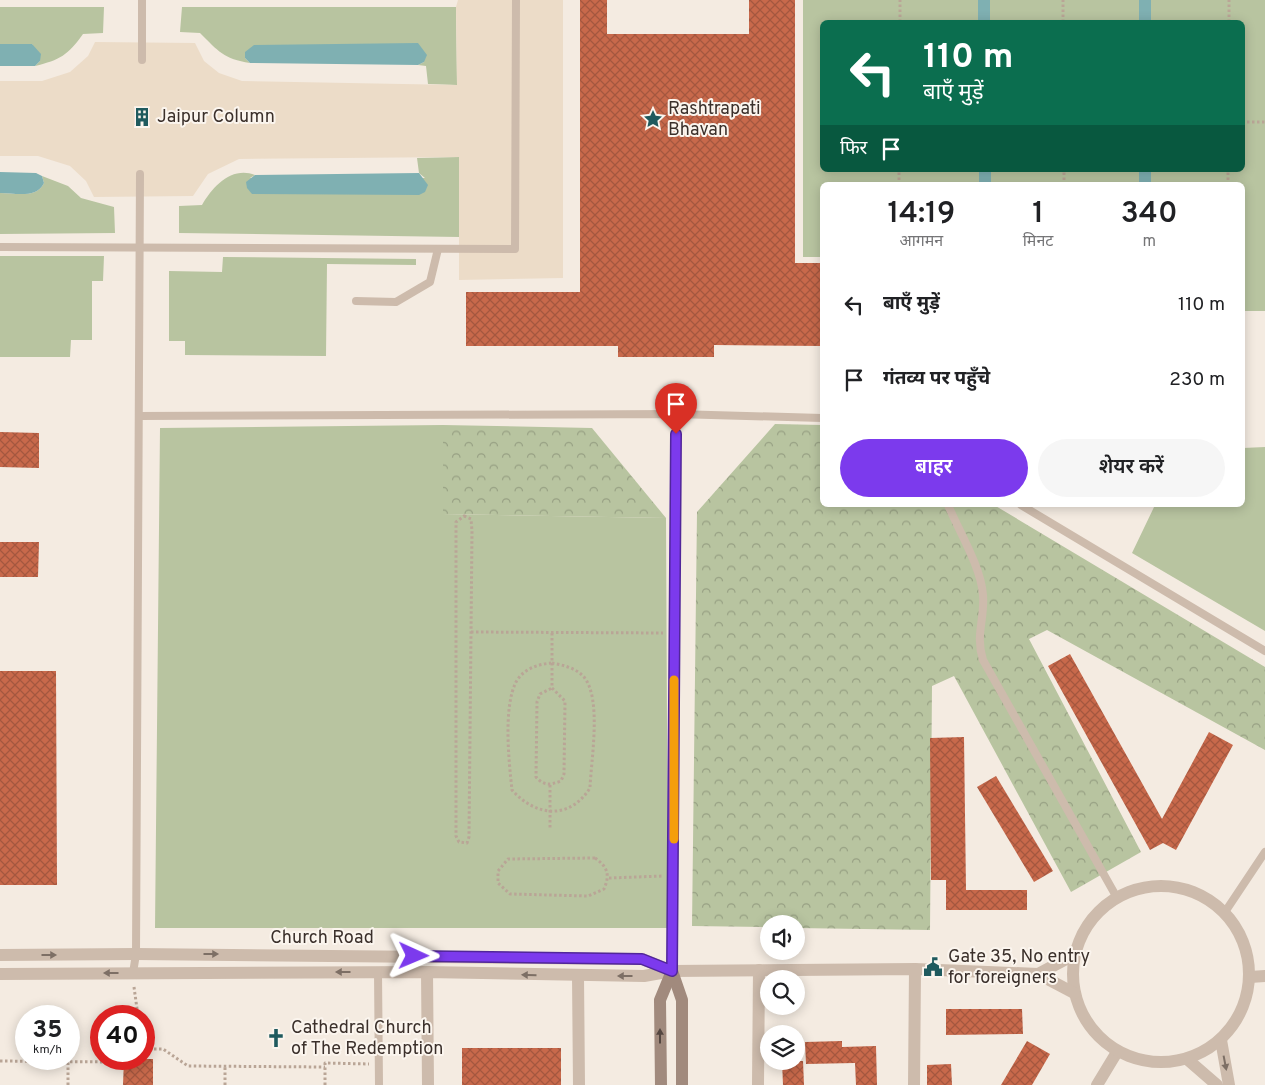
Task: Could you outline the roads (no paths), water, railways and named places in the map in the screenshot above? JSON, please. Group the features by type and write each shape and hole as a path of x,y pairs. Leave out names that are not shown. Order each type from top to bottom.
{"main road":[{"path":"661,1085 660,1000 672,971"},
{"path":"672,971 682,1000 682,1085"}],"street":[{"path":"1173,885 1202,894 1225,912 1246,946 1250,977 1240,1016 1221,1040 1187,1059 1151,1063 1117,1052 1091,1031 1074,993 1072,956 1088,921 1116,896 1144,886 1173,885"},
{"name":"Church Road","path":"0,955 136,954 642,959 672,971"},
{"path":"363,956 364,972"},
{"path":"1038,974 1072,956"},
{"name":"Church Road","path":"0,974 427,972 644,976 672,971 915,969 1038,974 1074,993"},
{"path":"914,1085 915,969"},
{"path":"758,1085 759,970"},
{"path":"427,972 428,1085"},
{"path":"578,976 579,1085"},
{"path":"1250,977 1265,976"},
{"path":"1221,1040 1230,1085"},
{"path":"1097,1085 1117,1052"},
{"path":"1187,1059 1217,1085"}],"lane":[{"path":"142,0 142,60"},
{"path":"0,246 515,249 516,0"},
{"path":"132,974 136,954 140,174"},
{"path":"356,301 396,302 430,282 438,249"},
{"path":"139,416 676,414 820,418"},
{"path":"672,971 676,414"},
{"path":"949,507 978,572 983,595 979,645 983,660 1116,896"},
{"path":"1024,507 1265,651"},
{"path":"1225,912 1265,852"},
{"path":"378,972 380,1085"}],"water":[{"path":"978,0 990,0 990,20 978,20"},
{"path":"1139,0 1151,0 1151,20 1139,20"},
{"path":"418,43 427,55 424,62 418,65 250,63 245,58 245,52 254,45"},
{"path":"0,44 32,44 41,54 40,61 35,66 0,66"},
{"path":"0,172 36,173 42,176 44,183 41,188 31,193 0,193"},
{"path":"979,172 991,172 991,182 979,182"},
{"path":"1139,172 1151,172 1151,182 1139,182"},
{"path":"419,173 428,185 425,192 419,195 252,194 247,188 246,182 255,175"}],"place":[{"name":"Jaipur Column","path":"142,117"},
{"name":"Rashtrapati Bhavan","path":"653,119"},
{"name":"Gate 35, No entry for foreigners","path":"933,967"},
{"name":"Cathedral Church of The Redemption","path":"276,1038"}]}
